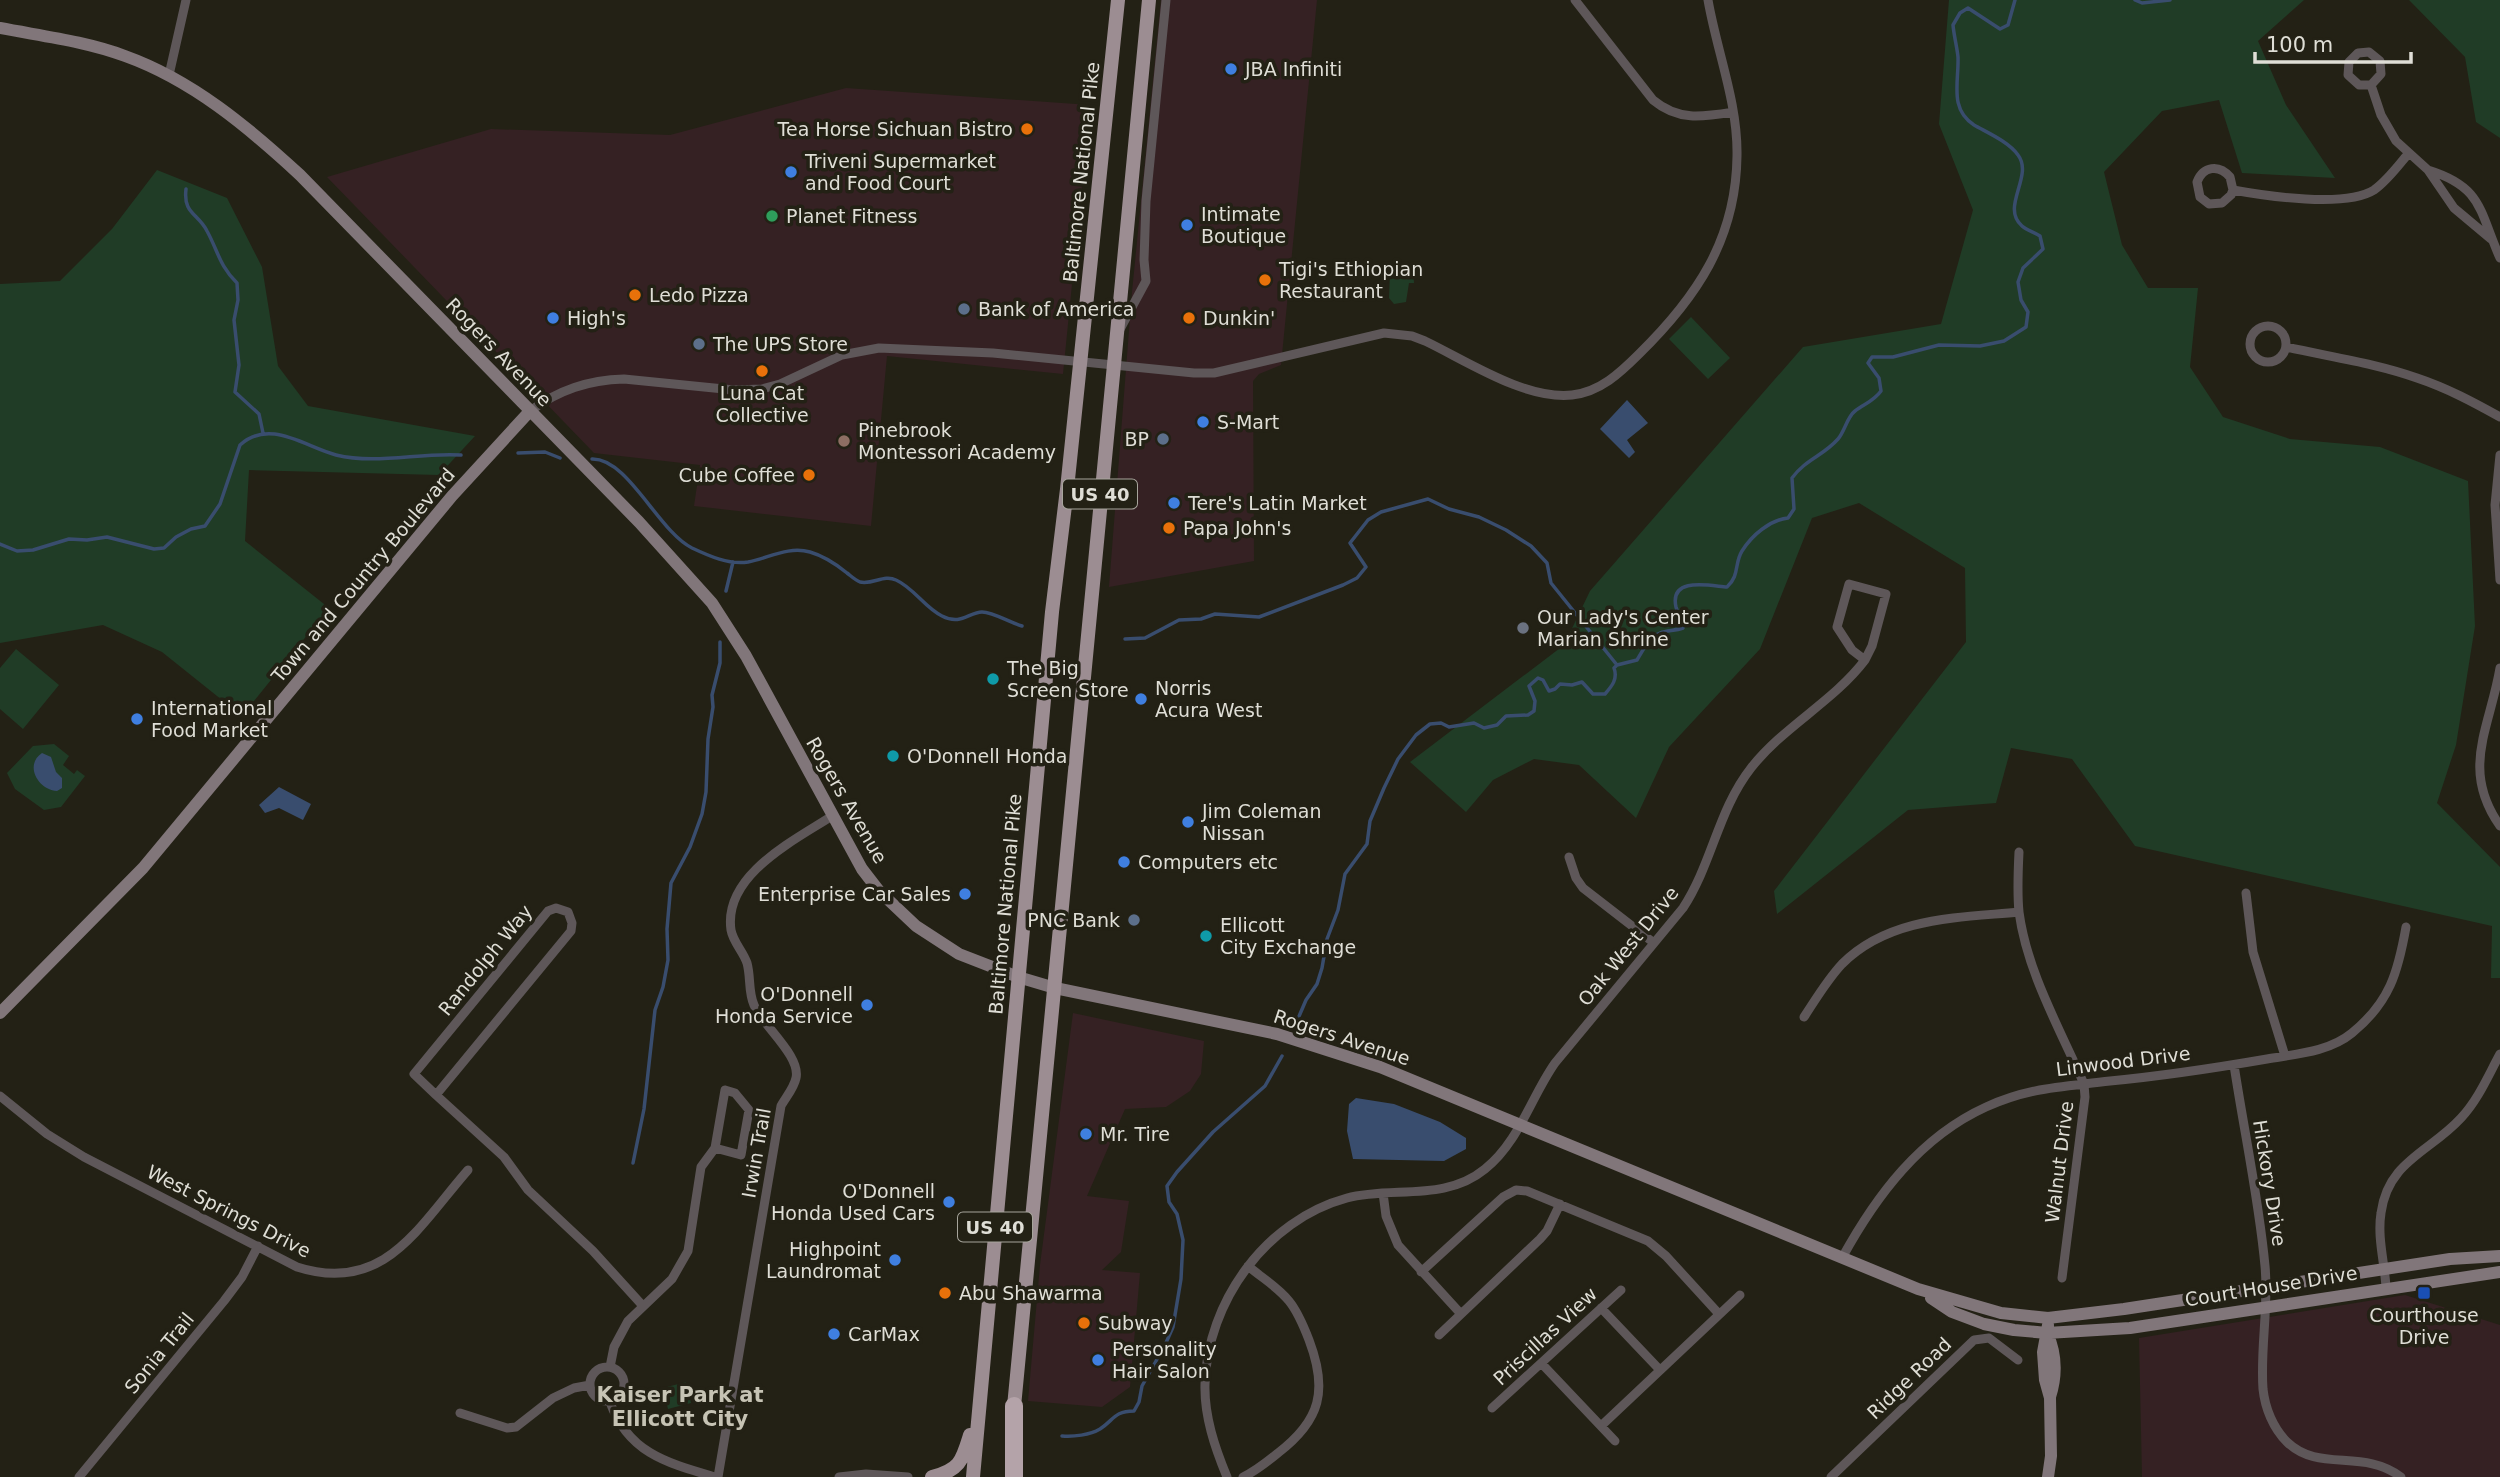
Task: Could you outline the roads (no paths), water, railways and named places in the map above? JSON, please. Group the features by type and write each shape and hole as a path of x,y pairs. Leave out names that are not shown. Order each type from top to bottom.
{"highway":[{"path":"1014,1406 1014,1477"}],"main road":[{"name":"Baltimore National Pike","path":"973,1477 1052,612 1118,0"},
{"name":"US 40","path":"1007,1477 1149,0"},
{"name":"Rogers Avenue","path":"0,28 103,49 144,63 216,104 270,148 684,570 712,603 746,656 862,869 897,910 959,954 1055,988 1306,1042 1380,1067 1918,1289 2001,1313 2048,1318"},
{"name":"Town and Country Boulevard","path":"0,1013 143,868 453,496 530,411"},
{"name":"Court House Drive","path":"2048,1318 2450,1259 2500,1256"},
{"name":"Court House Drive","path":"2047,1333 2130,1328 2498,1273"},
{"name":"Rogers Avenue","path":"1918,1289 1952,1312 1984,1324 2047,1333"},
{"path":"2048,1318 2043,1352 2045,1380 2050,1398 2051,1456 2048,1477"},
{"path":"932,1477 946,1474 961,1462 979,1407"}],"street":[{"path":"169,75 187,0"},
{"path":"1118,333 1146,281 1146,201 1166,0"},
{"path":"1575,0 1653,100 1663,108 1684,116 1700,117 1733,112"},
{"path":"530,411 547,399 578,385 608,379 734,390 762,389 780,384 842,355 879,348 993,353 1214,373 1367,337 1398,333 1425,341 1523,389 1550,395 1573,395 1588,391 1617,374 1665,329 1695,293 1726,226 1735,190 1738,155 1729,88 1716,45 1709,0"},
{"path":"2371,85 2389,131 2408,154 2428,170 2454,208 2491,239"},
{"path":"2233,190 2277,197 2348,199 2373,191 2408,154"},
{"path":"2215,168 2230,177 2233,190 2222,203 2209,204 2200,197 2197,183 2204,172 2215,168"},
{"path":"2428,170 2446,176 2471,193 2480,206 2500,258"},
{"path":"2269,326 2284,334 2286,347 2276,360 2262,361 2253,355 2250,340 2257,330 2269,326"},
{"path":"2286,347 2416,377 2468,399 2500,417"},
{"path":"2500,456 2495,505 2500,580"},
{"name":"Oak West Drive","path":"1227,1477 1215,1448 1209,1423 1205,1377 1218,1317 1248,1266 1296,1221 1318,1208 1349,1198 1383,1193 1422,1193 1458,1185 1485,1170 1506,1148 1520,1127 1555,1063 1694,891 1726,810 1751,768 1788,730 1844,686 1865,660 1886,594 1849,584 1838,626 1852,650 1865,660"},
{"path":"2500,668 2479,764 2484,798 2500,826"},
{"name":"Irwin Trail","path":"716,1477 781,1106 797,1076 791,1057 758,1014 753,1003 747,964 732,934 732,911 736,898 760,864 832,816"},
{"name":"Walnut Drive","path":"2019,852 2019,912 2040,983 2084,1084 2085,1097 2062,1278"},
{"path":"1569,857 1576,878 1583,888 1654,943"},
{"path":"2246,893 2253,952 2285,1056"},
{"name":"Randolph Way","path":"436,1094 571,931 572,923 568,912 556,908 548,911 414,1074 504,1157 528,1190 593,1251 643,1306"},
{"path":"1804,1017 1841,965 1873,940 1913,924 2019,912"},
{"name":"Linwood Drive","path":"1842,1258 1860,1225 1887,1187 1910,1161 1952,1128 1984,1108 2039,1088 2234,1065 2315,1051 2335,1043 2365,1021 2390,987 2400,962 2406,927"},
{"path":"2386,1288 2380,1230 2385,1195 2407,1161 2445,1134 2469,1109 2500,1054"},
{"name":"Hickory Drive","path":"2234,1065 2265,1264 2263,1389 2271,1420 2289,1444 2311,1457 2368,1461 2392,1470 2401,1477"},
{"path":"610,1367 620,1334 643,1306 672,1279 688,1251 701,1167 715,1148 725,1090 734,1093 749,1110 741,1155 715,1148"},
{"name":"West Springs Drive","path":"0,1096 47,1134 84,1157 297,1266 316,1273 334,1275 354,1272 374,1266 391,1256 468,1170"},
{"path":"1421,1272 1508,1193 1516,1190 1527,1191 1648,1241 1666,1256 1719,1314"},
{"path":"1383,1193 1391,1230 1398,1245 1461,1314"},
{"path":"1439,1335 1540,1240 1560,1204"},
{"name":"Sonia Trail","path":"79,1477 224,1301 242,1277 258,1246"},
{"path":"1243,1477 1254,1472 1304,1430 1313,1415 1320,1390 1313,1351 1297,1312 1278,1289 1248,1266"},
{"name":"Priscillas View","path":"1492,1408 1620,1290"},
{"path":"1601,1426 1740,1295"},
{"path":"1601,1308 1659,1369"},
{"name":"Ridge Road","path":"1831,1477 1974,1340 1989,1338 2018,1360"},
{"path":"1542,1363 1615,1441"},
{"path":"610,1367 620,1372 625,1382 621,1395 610,1402 600,1401 595,1397 590,1385 596,1371 610,1367"},
{"path":"460,1413 507,1428 516,1427 553,1398 574,1388 590,1385"},
{"path":"610,1402 622,1429 634,1442 662,1460 716,1477"},
{"path":"839,1477 866,1474 908,1477"}],"water":[{"path":"1627,400 1648,423 1627,440 1635,452 1629,458 1600,429"},
{"path":"42,753 51,757 56,772 62,778 62,788 57,791 44,786 36,776 34,764"},
{"path":"279,787 311,804 303,820 279,808 265,813 259,805"},
{"path":"1356,1098 1394,1104 1440,1122 1466,1138 1466,1149 1444,1161 1353,1159 1347,1131 1349,1104"}],"waterway":[{"path":"1125,639 1145,638 1179,620 1201,619 1215,614 1259,617 1343,585 1357,578 1366,567 1350,543 1368,520 1381,512 1428,499 1449,509 1479,517 1531,546 1547,563 1551,583 1617,665 1637,660 1656,635 1683,628 1676,607 1679,591 1693,585 1727,587 1734,578 1742,551 1751,539 1768,525 1788,518 1794,509 1792,478 1803,466 1832,445 1852,414 1881,391 1879,378 1868,363 1872,357 1893,357 1939,345 1980,346 2004,341 2026,327 2028,312 2021,300 2018,282 2023,268 2043,249 2040,236 2024,227 2016,218 2015,201 2022,172 2018,155 2004,142 1966,119 1961,111 1957,94 1958,57 1953,25 1960,13 1968,8 2000,29 2008,25 2015,0"},
{"path":"2135,0 2142,3 2170,0"},
{"path":"186,189 189,209 203,225 222,264 237,283 238,300 234,320 239,365 235,392 259,414 263,433"},
{"path":"0,544 17,551 33,550 69,539 107,537 154,549 164,548 176,537 191,529 205,526 220,504 240,445 251,437 263,434 288,437 351,458 461,455"},
{"path":"518,453 545,452 560,458"},
{"path":"592,459 605,462 618,470 679,539 712,557 741,563 786,551 810,552 839,566 860,582 892,578 930,608 949,619 960,619 982,612 1022,626"},
{"path":"726,591 733,562"},
{"path":"633,1163 644,1109 655,1010 668,960 667,929 671,883 690,847 702,814 706,792 712,695 720,663 720,642"},
{"path":"1297,1021 1317,984 1345,874 1367,844 1370,821 1384,788 1398,759 1416,735 1430,724 1441,723 1449,727 1474,723 1484,728 1497,725 1506,716 1528,715 1534,711 1535,701 1529,686 1538,678 1543,680 1549,691 1560,684 1582,682 1593,694 1605,694 1614,682 1614,668 1617,665"},
{"path":"1062,1436 1091,1433 1118,1414 1134,1411 1142,1386 1173,1327 1181,1279 1183,1240 1177,1214 1169,1202 1167,1186 1213,1132 1265,1086 1282,1056"}],"place":[{"name":"JBA Infiniti","path":"1231,69"},
{"name":"Tea Horse Sichuan Bistro","path":"1027,129"},
{"name":"Triveni Supermarket and Food Court","path":"791,172"},
{"name":"Planet Fitness","path":"772,216"},
{"name":"Intimate Boutique","path":"1187,225"},
{"name":"Tigi's Ethiopian Restaurant","path":"1265,280"},
{"name":"Ledo Pizza","path":"635,295"},
{"name":"Bank of America","path":"964,309"},
{"name":"High's","path":"553,318"},
{"name":"Dunkin'","path":"1189,318"},
{"name":"The UPS Store","path":"699,344"},
{"name":"Luna Cat Collective","path":"762,371"},
{"name":"S-Mart","path":"1203,422"},
{"name":"BP","path":"1163,439"},
{"name":"Pinebrook Montessori Academy","path":"844,441"},
{"name":"Cube Coffee","path":"809,475"},
{"name":"Tere's Latin Market","path":"1174,503"},
{"name":"Papa John's","path":"1169,528"},
{"name":"Our Lady's Center Marian Shrine","path":"1523,628"},
{"name":"The Big Screen Store","path":"993,679"},
{"name":"Norris Acura West","path":"1141,699"},
{"name":"International Food Market","path":"137,719"},
{"name":"O'Donnell Honda","path":"893,756"},
{"name":"Jim Coleman Nissan","path":"1188,822"},
{"name":"Computers etc","path":"1124,862"},
{"name":"Enterprise Car Sales","path":"965,894"},
{"name":"PNC Bank","path":"1134,920"},
{"name":"Ellicott City Exchange","path":"1206,936"},
{"name":"O'Donnell Honda Service","path":"867,1005"},
{"name":"Mr. Tire","path":"1086,1134"},
{"name":"O'Donnell Honda Used Cars","path":"949,1202"},
{"name":"Highpoint Laundromat","path":"895,1260"},
{"name":"Abu Shawarma","path":"945,1293"},
{"name":"Courthouse Drive","path":"2424,1293"},
{"name":"Subway","path":"1084,1323"},
{"name":"CarMax","path":"834,1334"},
{"name":"Personality Hair Salon","path":"1098,1360"}],"district":[{"name":"Kaiser Park at Ellicott City","path":"680,1407"}]}
